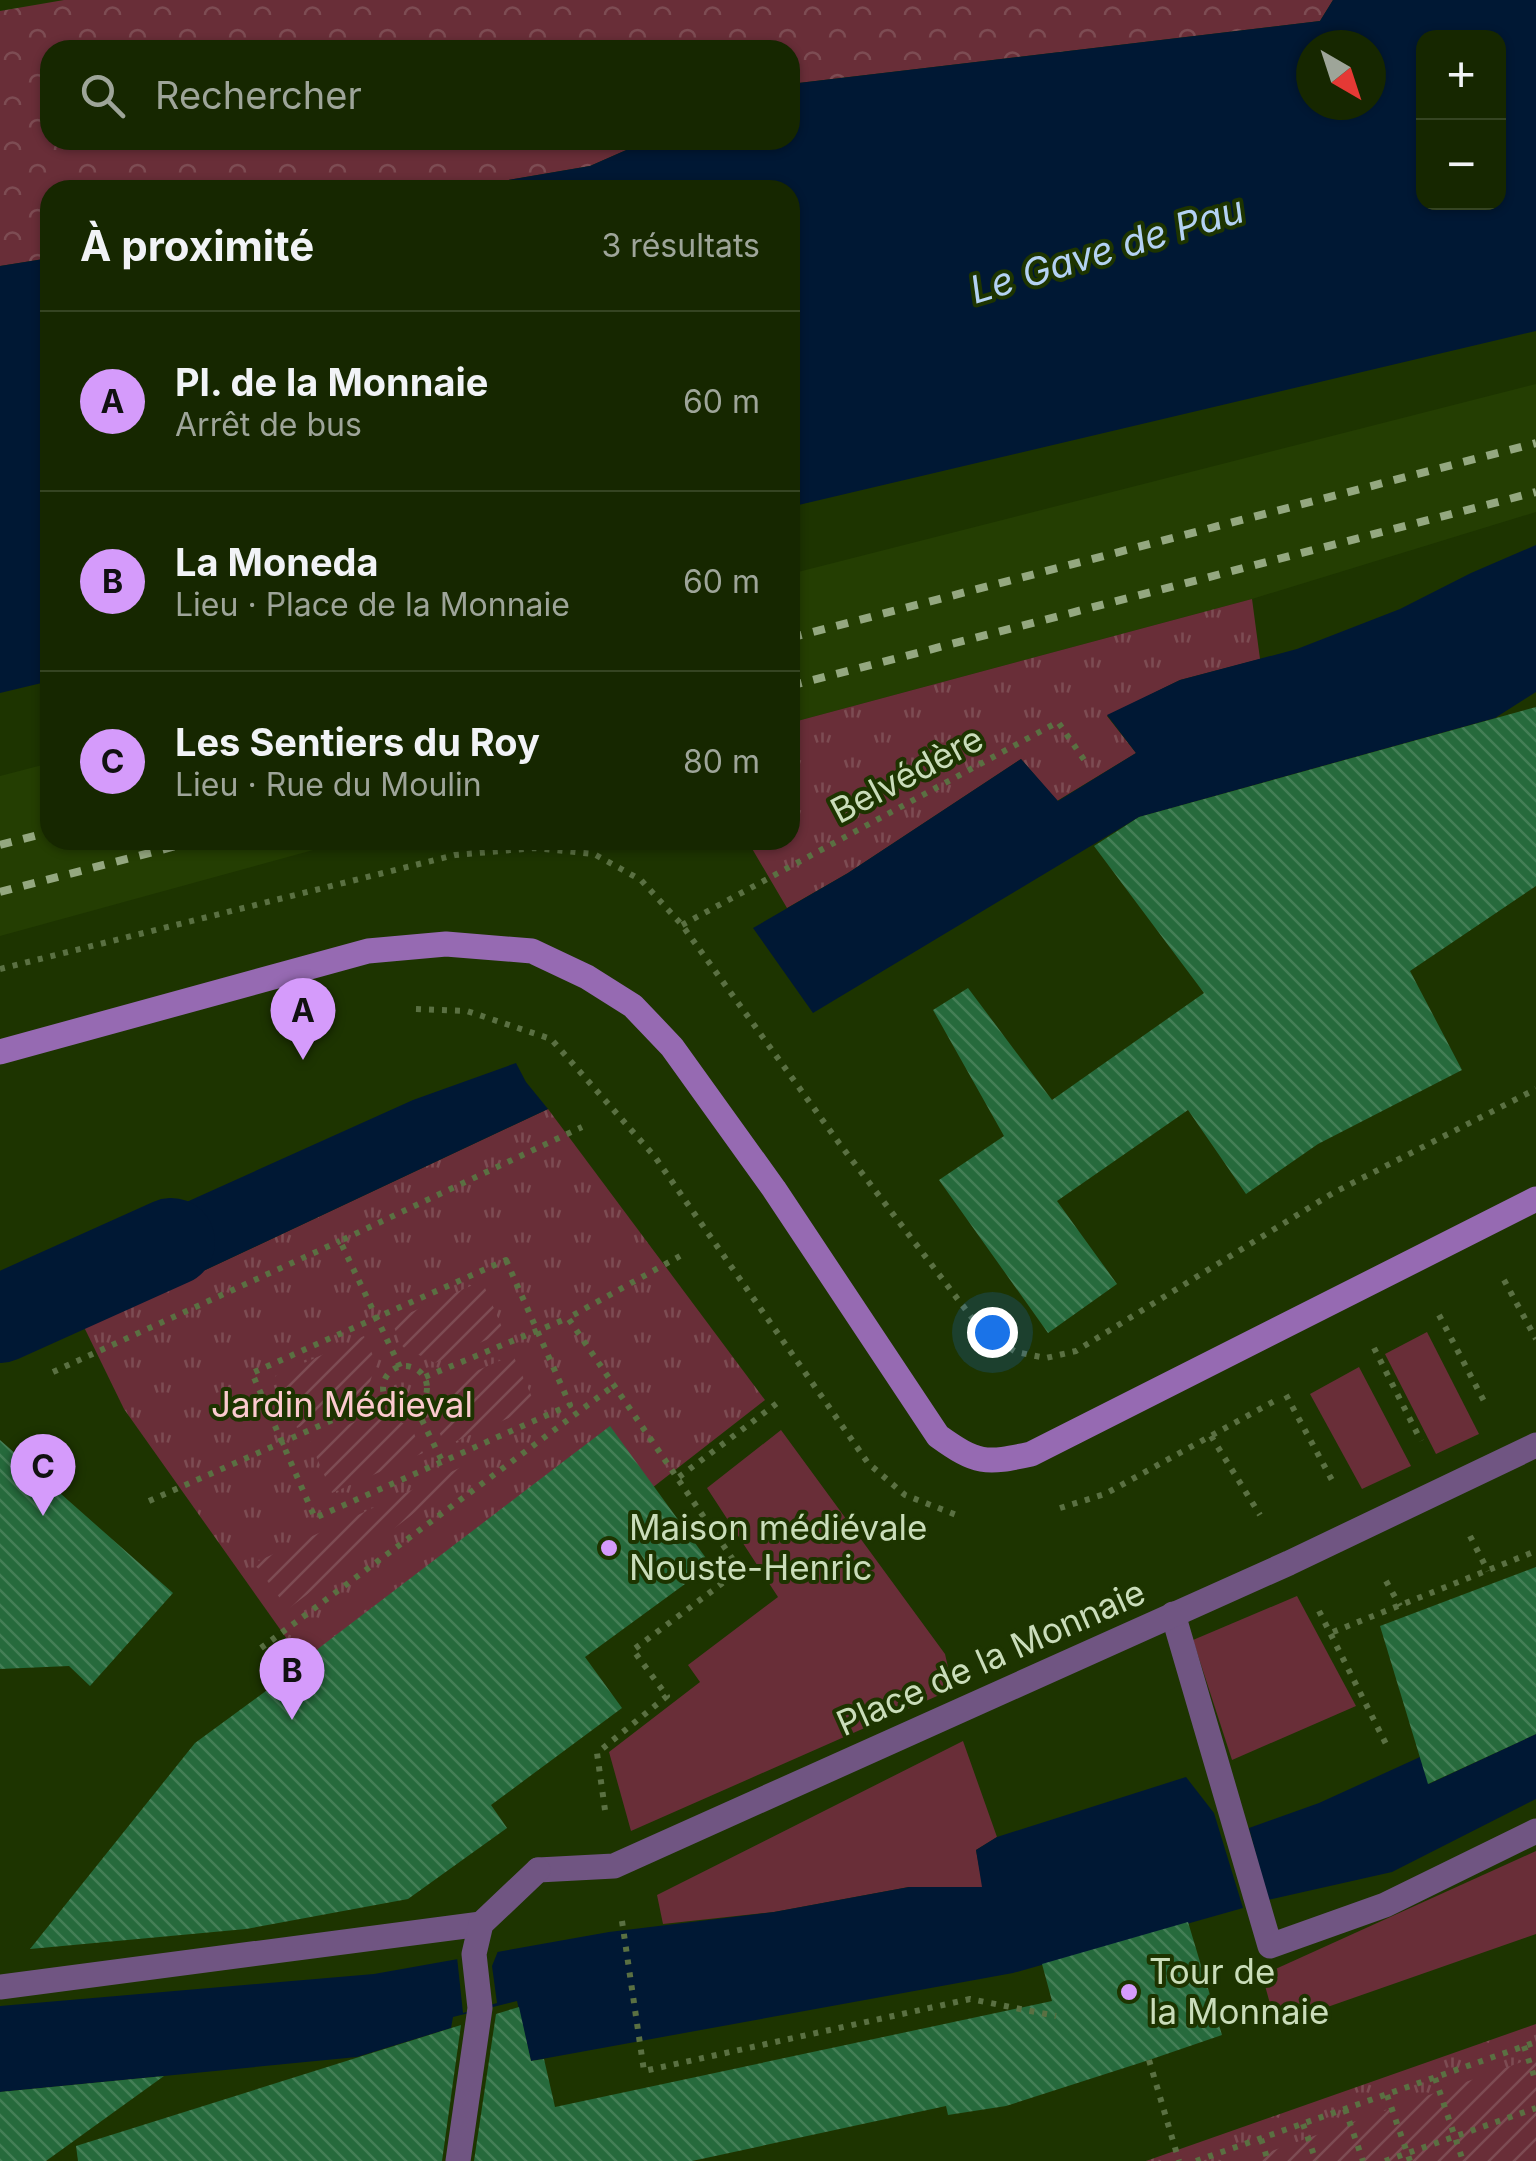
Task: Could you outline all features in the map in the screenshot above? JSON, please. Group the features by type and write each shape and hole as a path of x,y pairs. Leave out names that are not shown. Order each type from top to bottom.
{"main road":[{"path":"0,1052 368,950 446,944 532,951 633,1006 672,1047 774,1189 938,1436 964,1454 991,1462 1031,1454 1536,1199"}],"street":[{"name":"Place de la Monnaie","path":"480,1924 538,1870 614,1866 1289,1562 1536,1445"},
{"path":"1172,1614 1270,1946 1384,1905 1536,1832"},
{"path":"0,1987 480,1924 474,1954 480,2008 458,2161"}],"path":[{"name":"Belvédère","path":"682,925 1058,722 1087,764"},
{"path":"0,969 455,855 513,850"},
{"path":"555,850 594,854 642,880 682,925 839,1143 982,1331 1016,1352 1046,1358 1076,1351 1333,1193 1536,1088"},
{"path":"53,1372 582,1127"},
{"path":"340,1241 400,1367"},
{"path":"425,1377 568,1318 680,1256"},
{"path":"506,1260 537,1331 570,1406 315,1518 252,1374 506,1260"},
{"path":"1504,1280 1536,1340"},
{"path":"568,1318 740,1570 632,1650 668,1696 597,1753 614,1866"},
{"path":"400,1367 414,1368 425,1377 426,1398 416,1408 394,1408 385,1397 387,1376 400,1367"},
{"path":"261,1648 616,1384"},
{"path":"149,1500 385,1397"},
{"path":"678,1477 780,1400"},
{"path":"416,1408 442,1461"},
{"path":"1211,1436 1333,1632 1387,1746"},
{"path":"1333,1632 1536,1551"},
{"path":"623,1930 644,2071 970,1999 1056,2016"},
{"path":"1196,2161 1214,2158 1536,2042"},
{"path":"1524,2046 1536,2082"},
{"path":"1149,2060 1179,2161"},
{"path":"1435,2078 1463,2161"},
{"path":"1388,2094 1409,2157"},
{"path":"1385,2161 1409,2157 1455,2136 1536,2108"},
{"path":"1345,2110 1363,2161"},
{"path":"1303,2124 1316,2161"},
{"path":"1261,2138 1268,2161"}],"shaded area":[{"path":"1536,384 1536,512 1252,599 800,720 800,571"},
{"path":"40,766 40,850 314,850 0,936 0,776"}],"green space":[{"path":"64,0 1333,0 1320,21 800,83 800,40 40,40 40,150 626,150 590,166 508,180 40,180 40,260 0,266 0,11"},
{"path":"1252,599 1260,659 1180,680 1107,716 1136,753 1057,801 1021,759 848,873 787,908 753,850 800,850 800,720"},
{"name":"Jardin Médieval","path":"548,1109 765,1400 652,1488 304,1663 124,1409 84,1327"},
{"path":"482,1281 504,1332 435,1363 403,1347 391,1321"},
{"path":"1427,1332 1479,1434 1436,1454 1385,1354"},
{"path":"364,1336 376,1362 366,1396 297,1428 275,1376"},
{"path":"513,1355 536,1406 445,1446 434,1419 444,1385"},
{"path":"1359,1367 1411,1466 1362,1489 1310,1394"},
{"path":"378,1411 411,1427 423,1453 332,1493 310,1442"},
{"path":"781,1430 945,1654 953,1689 631,1831 609,1752 700,1682 688,1665 778,1597 707,1488"},
{"path":"496,1451 288,1609 254,1563"},
{"path":"1297,1596 1356,1706 1232,1760 1193,1640"},
{"path":"963,1741 997,1837 976,1850 983,1887 909,1887 774,1912 663,1924 657,1895"},
{"path":"1536,1851 1536,1934 1276,2025 1262,1975"},
{"path":"1536,2024 1536,2161 1146,2161"},
{"path":"1536,2057 1536,2156 1522,2161 1243,2161"}],"water":[{"name":"Le Gave de Pau","path":"1333,0 1536,0 1536,331 800,505 800,180 508,180 590,166 626,150 800,150 800,83 1320,21"},
{"path":"40,260 40,683 0,693 0,266"},
{"path":"1536,545 1536,692 1495,718 1139,817 813,1013 753,928 848,873 1021,759 1058,801 1136,753 1107,715 1180,680 1297,649 1400,609"},
{"path":"516,1063 548,1109 84,1327 42,1267 413,1100"},
{"path":"1536,1734 1536,1799 1392,1872 1268,1900 1249,1828 1319,1803 1420,1757 1429,1784"},
{"path":"1186,1777 1214,1813 1243,1908 1013,1973 531,2061 517,2001 453,2017 451,2028 357,2057 0,2092 0,2006 374,1974 609,1932 774,1912 909,1887 982,1887 976,1850 997,1837"}],"pier":[{"path":"498,1951 492,1966 497,2003 463,2013 457,1957"}],"building":[{"path":"1536,707 1536,886 1410,971 1462,1070 1318,1144 1246,1194 1188,1110 1057,1201 1117,1284 1048,1333 939,1180 1004,1136 933,1010 968,988 1052,1100 1204,993 1094,846 1139,817"},
{"path":"610,1426 711,1565 585,1657 622,1708 491,1805 507,1828 408,1899 246,1929 30,1949 195,1743"},
{"path":"0,1440 173,1593 90,1686 69,1666 0,1669"},
{"path":"1536,1567 1536,1734 1428,1784 1380,1626"},
{"path":"1188,1922 1222,2035 1149,2060 1006,2106 948,2115 946,2106 692,2161 474,2161 496,2014 519,2007 531,2061 544,2059 555,2107 1052,2001 1042,1964"},
{"path":"461,2025 442,2161 78,2161 76,2146"},
{"path":"164,2076 46,2161 0,2161 0,2092"}],"waterway":[{"path":"0,1319 171,1242"}],"railway":[{"path":"800,635 1536,443"},
{"path":"800,683 1536,492"},
{"path":"0,845 40,835"},
{"path":"0,892 161,850"}],"place":[{"name":"Pl. de la Monnaie","path":"303,1060"},
{"name":"Les Sentiers du Roy","path":"43,1516"},
{"name":"Maison médiévale Nouste-Henric","path":"609,1548"},
{"name":"La Moneda","path":"292,1720"},
{"name":"Tour de la Monnaie","path":"1129,1992"}]}
